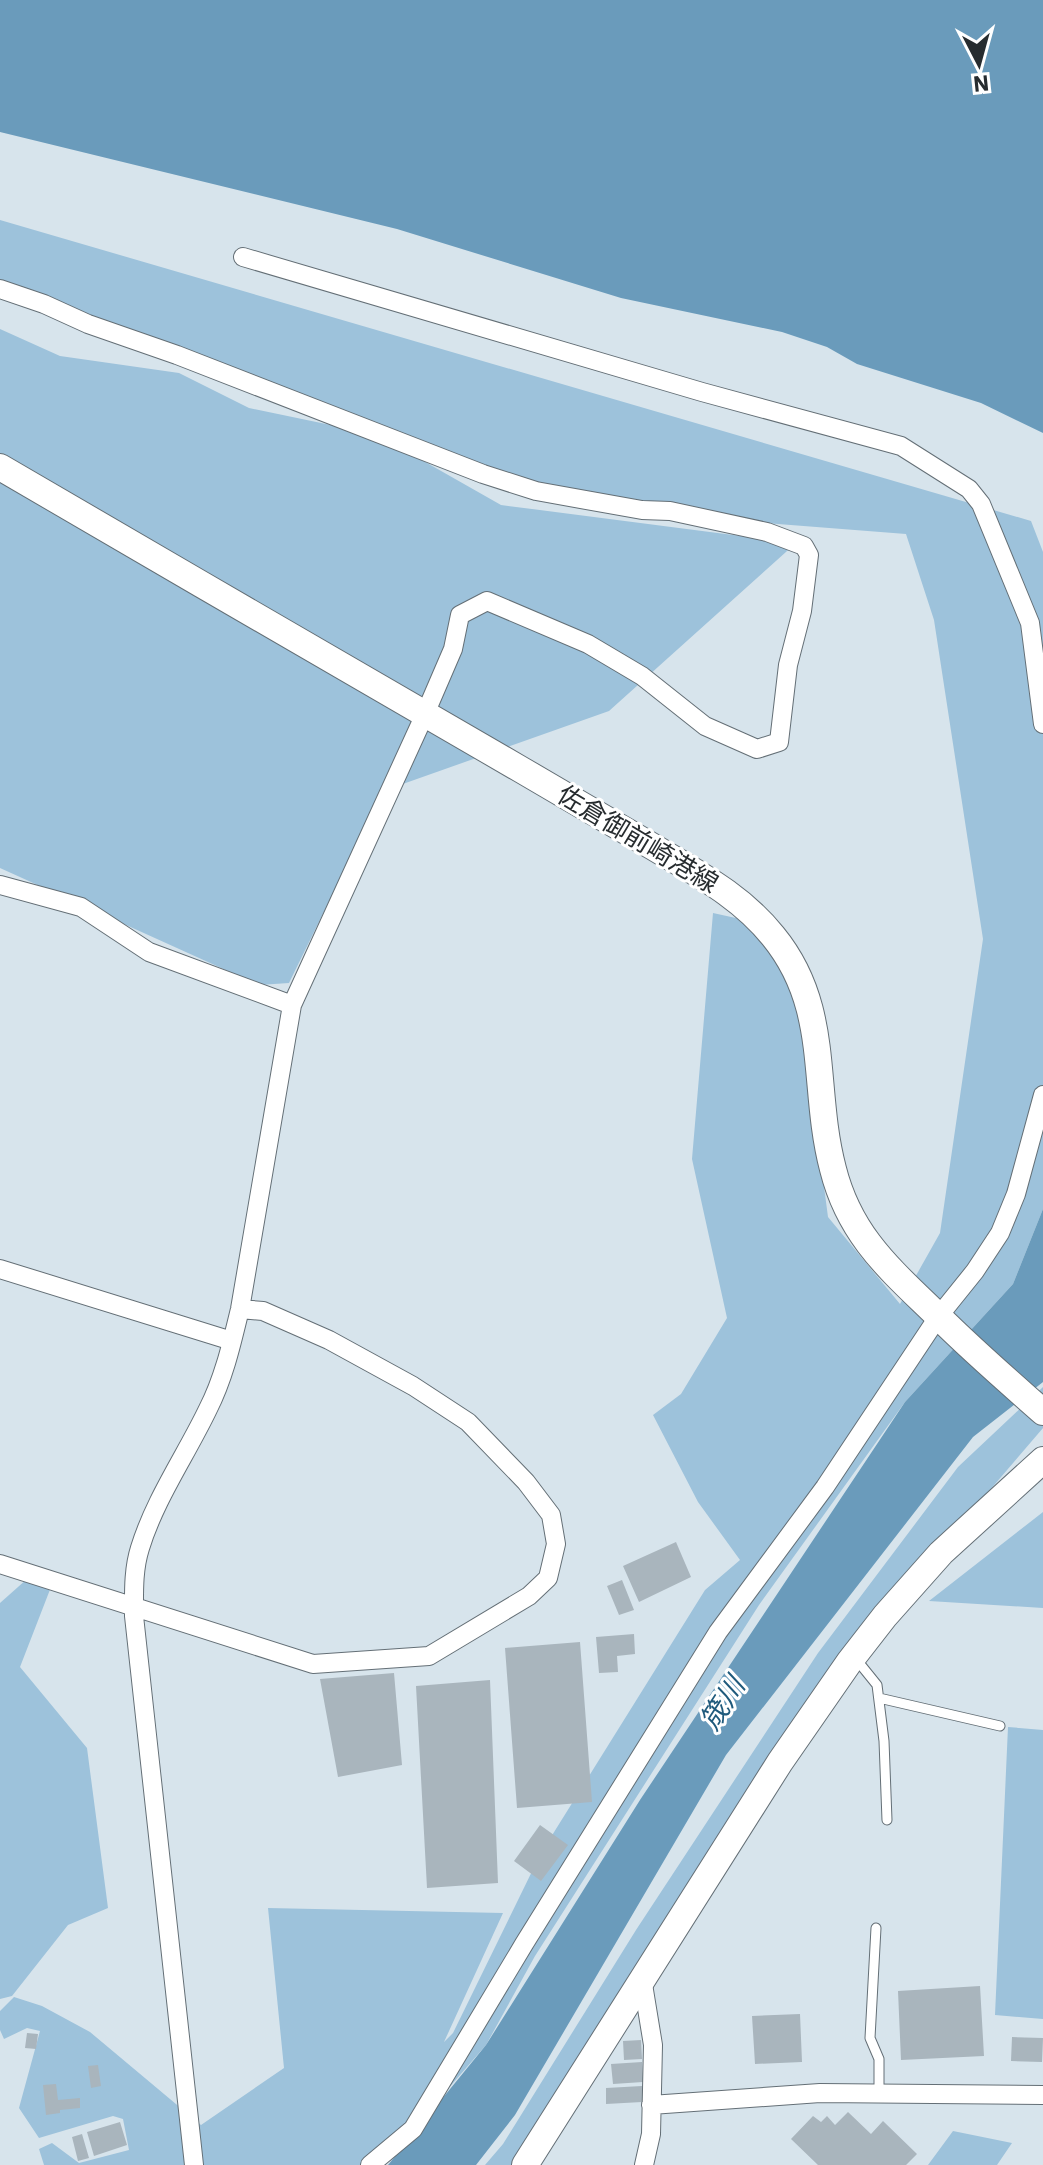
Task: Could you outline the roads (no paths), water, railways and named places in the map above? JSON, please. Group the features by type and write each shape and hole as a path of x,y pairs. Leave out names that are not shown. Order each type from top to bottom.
{"main road":[{"name":"佐倉御前崎港線","path":"0,467 723,889 749,909 794,965 806,991 815,1023 826,1136 833,1172 867,1244 894,1275 1043,1412"},
{"path":"525,2165 780,1762 854,1656 941,1553 1043,1460"}],"street":[{"path":"243,257 901,446 969,489 981,504 1030,623 1043,724"},
{"path":"0,289 483,474 536,491 642,510 670,511 767,532 804,546 809,555 802,611 788,665 779,742 757,749 705,726 642,676 588,644 487,601 460,615 453,649 292,1005 232,1341 210,1406 152,1515 139,1550 134,1580 134,1606 194,2165"},
{"path":"0,885 81,907 149,952 292,1005"},
{"path":"370,2165 413,2129 718,1632 825,1487 1000,1233 1016,1194 1043,1095"},
{"path":"0,1269 232,1341"},
{"path":"0,1564 313,1664 429,1656 529,1596 548,1578 556,1544 551,1515 526,1482 468,1422 413,1386 329,1340 263,1311 240,1309"},
{"path":"642,1978 653,2045 651,2134 644,2165"},
{"path":"651,2105 820,2093 1043,2095"}],"lane":[{"path":"854,1656 877,1685 884,1741 887,1820"},
{"path":"879,1698 1000,1726"},
{"path":"876,1928 870,2038 879,2059 879,2095"}],"water":[{"path":"0,0 1043,0 1043,433 981,403 857,364 827,347 782,332 621,298 397,229 0,132"},
{"name":"筬川","path":"1043,1209 1043,1382 973,1437 726,1755 515,2115 476,2165 388,2165 486,2045 640,1800 905,1402 1013,1284"}]}
